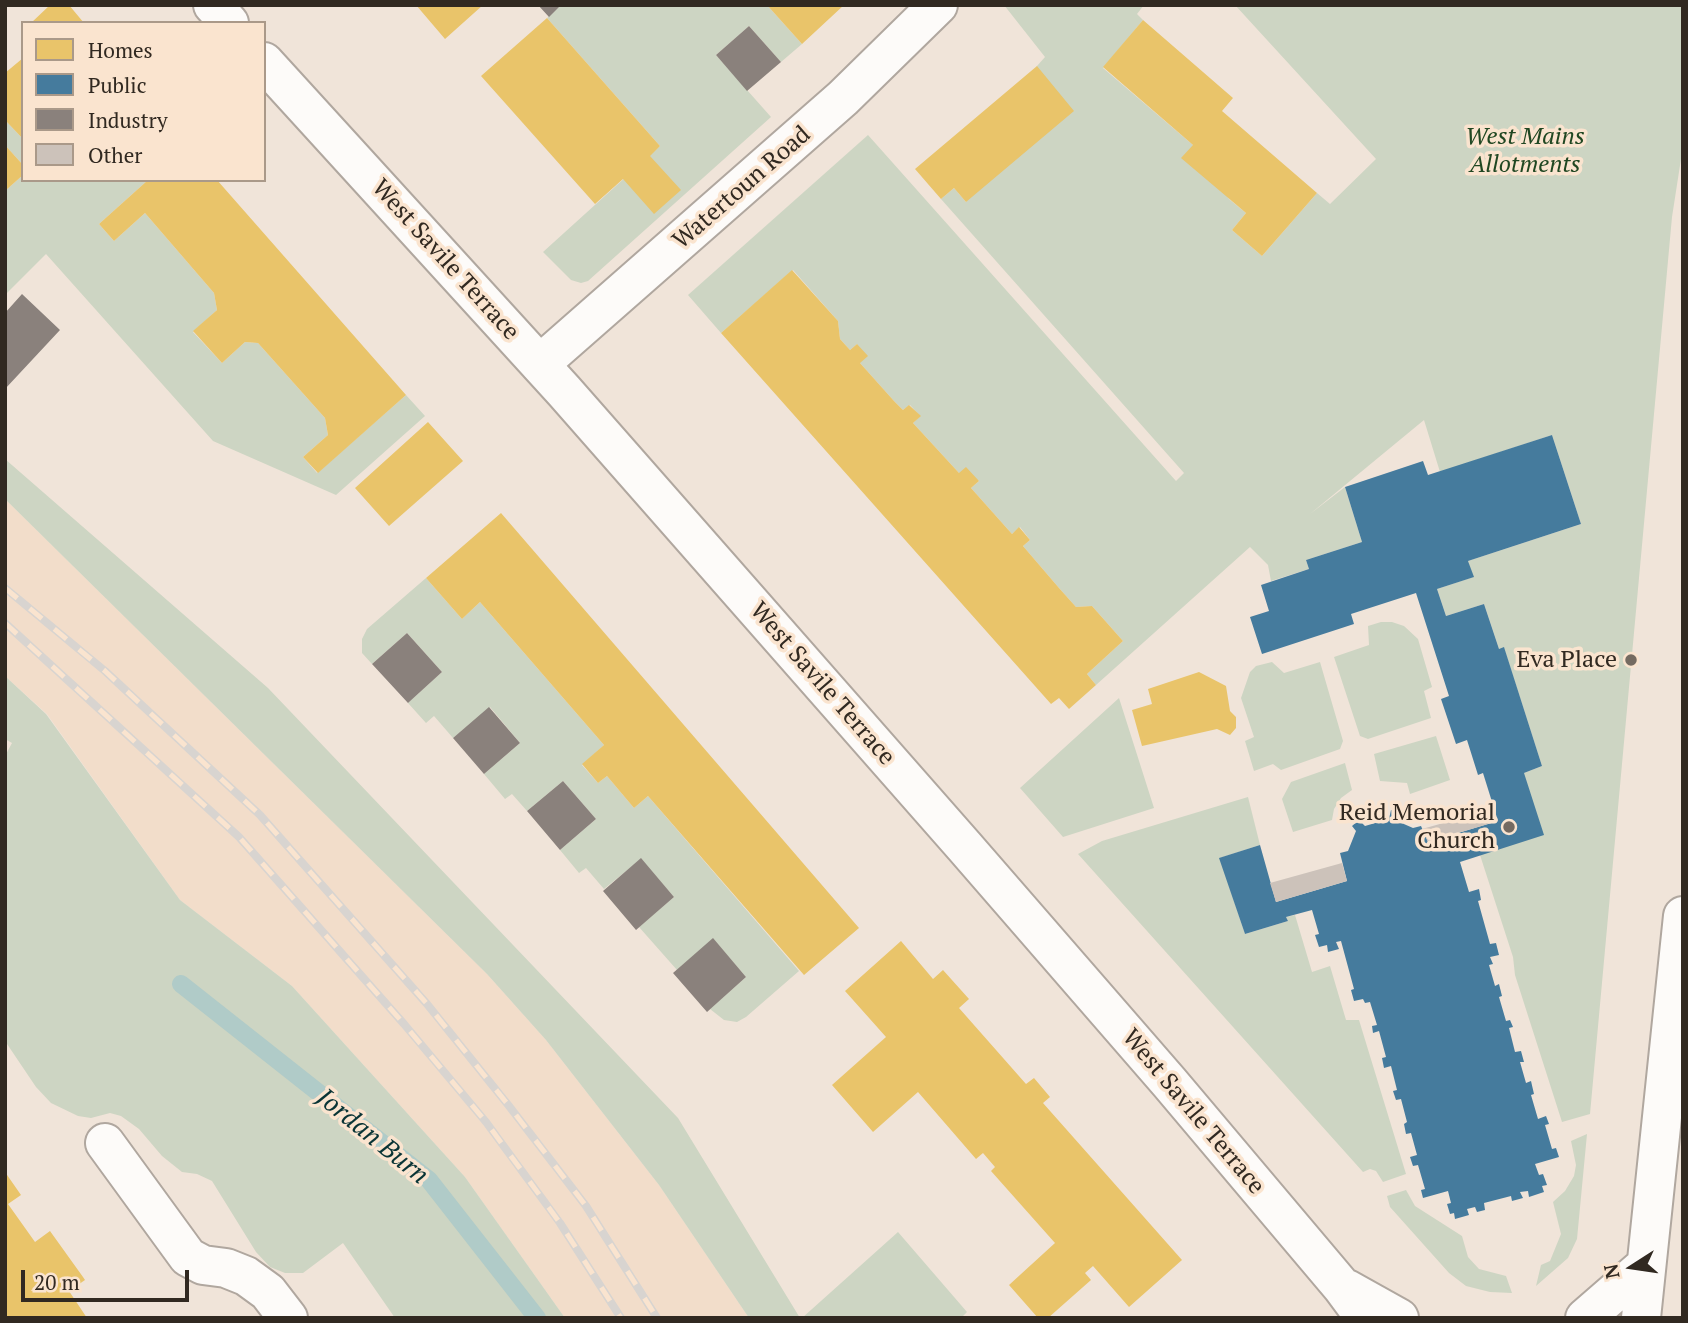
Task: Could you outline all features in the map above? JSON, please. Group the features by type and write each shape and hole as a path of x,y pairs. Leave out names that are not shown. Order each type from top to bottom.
{"street":[{"path":"213,5 227,21"},
{"name":"Watertoun Road","path":"540,364 844,99 938,5"},
{"name":"West Savile Terrace","path":"266,64 540,364 964,846 1342,1287 1365,1318"},
{"path":"1641,1318 1683,916"},
{"path":"105,1143 188,1257 203,1265 226,1268 246,1276 268,1292 288,1318"},
{"path":"1585,1318 1646,1265"},
{"path":"1342,1287 1399,1318"}],"shaded area":[{"path":"5,499 487,974 546,1040 659,1185 749,1318 565,1318 465,1177 292,986 180,900 47,714 5,676"}],"green space":[{"path":"561,5 767,5 802,44 781,62 749,26 716,55 771,117 588,281 581,283 571,280 543,252 660,146 547,18"},
{"name":"West Mains Allotments","path":"1004,5 1144,5 1137,14 1143,20 1103,68 1193,145 1229,199 1246,213 1232,230 1262,256 1317,193 1330,204 1376,159 1235,5 1683,5 1683,146 1672,217 1590,1114 1562,1122 1480,855 1524,773 1542,766 1504,648 1499,649 1484,604 1446,616 1437,589 1473,577 1468,561 1581,524 1552,435 1440,472 1424,420 1310,514 1345,487 1362,542 1306,560 1309,569 1271,581 1268,565 1250,547 1096,685 1087,674 1123,641 1092,606 1076,607 1059,588 1023,546 1030,540 1020,527 1012,534 971,488 979,481 959,473 913,423 920,416 910,405 903,410 860,363 857,344 850,350 840,339 838,321 793,270 721,333 688,295 868,135 1176,481 1184,473 941,199 954,188 966,202 1037,66 1045,57"},
{"path":"5,120 21,137 21,163 5,145"},
{"path":"21,177 21,182 146,182 99,224 114,241 145,213 214,293 217,310 193,332 222,363 245,342 258,343 325,418 328,435 303,457 317,473 406,395 425,416 336,495 213,441 46,254 5,295 5,191"},
{"path":"5,459 268,688 678,1118 800,1318 749,1318 659,1185 546,1040 487,974 5,499"},
{"path":"426,578 462,619 480,602 604,745 582,765 598,783 607,776 634,808 648,796 799,971 746,1017 737,1022 724,1020 710,1009 746,977 713,939 677,970 639,927 674,897 641,859 604,889 586,868 579,873 560,850 596,819 563,781 527,811 512,794 505,799 484,774 520,743 490,707 453,738 434,716 426,723 408,703 442,672 407,633 372,664 362,653 362,639 367,629"},
{"path":"1381,622 1404,626 1418,639 1432,687 1424,691 1431,718 1368,739 1360,736 1334,657 1369,645 1368,626"},
{"path":"1272,662 1284,673 1320,662 1343,741 1340,749 1281,770 1273,764 1254,771 1245,741 1254,737 1241,698 1250,672 1256,666"},
{"path":"5,676 46,714 180,900 292,986 465,1177 565,1318 395,1318 343,1243 303,1273 285,1273 270,1267 256,1252 212,1181 197,1174 182,1172 162,1156 139,1129 121,1116 110,1113 91,1118 78,1116 51,1103 36,1087 5,1041 5,756 12,743 5,739"},
{"path":"1119,698 1154,808 1063,837 1020,788"},
{"path":"1436,736 1450,780 1410,794 1407,783 1380,781 1374,754"},
{"path":"1345,763 1352,790 1341,798 1334,809 1332,820 1293,832 1282,799 1291,782"},
{"path":"1248,797 1260,845 1220,858 1245,934 1288,921 1286,917 1295,915 1312,972 1330,966 1346,1020 1359,1020 1406,1174 1383,1182 1376,1171 1370,1169 1363,1172 1078,854 1102,841"},
{"path":"1587,1134 1577,1239 1568,1258 1536,1286 1541,1265 1550,1261 1561,1234 1553,1202 1565,1191 1574,1176 1576,1165 1571,1141"},
{"path":"1406,1190 1415,1206 1462,1236 1468,1257 1479,1269 1506,1276 1512,1293 1490,1292 1466,1286 1449,1273 1390,1207 1387,1196"},
{"path":"898,1232 967,1312 961,1318 802,1318"}],"building: Homes":[{"path":"50,5 69,5 82,21 33,21"},
{"path":"416,5 483,5 445,39"},
{"path":"767,5 844,5 802,44"},
{"path":"547,18 660,146 650,156 681,190 654,214 623,179 595,204 481,76"},
{"path":"1143,20 1233,98 1222,111 1317,193 1262,256 1232,230 1246,213 1181,158 1193,145 1103,67"},
{"path":"21,60 21,137 5,120 5,73"},
{"path":"1037,66 1074,111 966,202 954,188 941,199 915,169"},
{"path":"5,145 21,163 21,177 5,191"},
{"path":"146,182 219,182 406,395 318,473 303,457 328,435 325,418 258,343 245,342 222,363 193,331 217,310 214,293 145,213 114,241 99,224"},
{"path":"792,270 838,321 840,339 850,350 857,344 868,356 860,363 903,410 909,405 921,416 913,423 959,473 966,467 979,481 971,488 1012,534 1019,527 1030,540 1023,546 1059,588 1076,607 1092,606 1123,641 1087,674 1096,685 1069,709 1059,698 1051,704 721,333"},
{"path":"428,422 463,461 389,526 355,488"},
{"path":"501,513 859,928 804,975 648,796 634,808 607,776 598,783 582,764 604,745 480,602 462,619 426,578"},
{"path":"1199,672 1226,686 1230,711 1236,717 1236,728 1230,735 1217,729 1142,746 1132,710 1152,704 1148,689"},
{"path":"901,941 933,979 943,970 969,999 959,1008 1026,1084 1034,1078 1050,1097 1043,1103 1182,1260 1129,1307 1093,1266 1085,1273 1091,1280 1048,1318 1038,1318 1009,1285 1055,1243 991,1171 995,1167 983,1153 976,1159 918,1092 873,1132 832,1085 886,1037 845,991"},
{"path":"5,1172 21,1195 8,1204 35,1242 50,1231 85,1280 69,1291 87,1318 5,1318"}],"building: Public":[{"name":"Reid Memorial Church","path":"1552,435 1581,524 1468,561 1474,577 1437,589 1446,616 1484,604 1499,649 1504,647 1542,766 1524,773 1544,835 1460,862 1469,892 1479,889 1481,900 1478,901 1490,944 1496,943 1499,955 1490,957 1493,964 1489,965 1495,986 1499,984 1502,996 1499,997 1506,1021 1510,1020 1513,1027 1509,1028 1515,1052 1521,1051 1524,1062 1520,1062 1526,1083 1531,1081 1534,1094 1531,1095 1538,1119 1546,1116 1549,1124 1545,1125 1552,1149 1556,1148 1559,1157 1535,1164 1547,1185 1542,1186 1544,1192 1529,1197 1528,1191 1520,1192 1523,1198 1512,1201 1511,1196 1484,1203 1485,1210 1477,1212 1475,1207 1467,1209 1469,1215 1455,1219 1447,1204 1451,1203 1448,1191 1423,1198 1421,1190 1425,1189 1418,1165 1413,1166 1410,1157 1417,1155 1411,1133 1406,1134 1404,1124 1407,1122 1401,1099 1396,1100 1393,1091 1397,1090 1391,1066 1384,1068 1382,1058 1386,1057 1379,1031 1373,1033 1372,1026 1377,1025 1370,1002 1365,1003 1363,999 1354,1001 1351,990 1354,989 1341,941 1336,942 1339,949 1328,952 1327,945 1319,947 1315,935 1319,934 1312,910 1286,917 1288,921 1245,934 1219,858 1260,845 1276,902 1347,881 1340,853 1348,851 1356,831 1352,826 1359,820 1365,826 1389,819 1391,810 1398,811 1397,821 1413,828 1421,826 1428,842 1498,821 1483,773 1478,775 1467,740 1456,744 1441,699 1449,696 1416,593 1351,614 1354,624 1262,654 1250,617 1269,611 1261,585 1309,569 1306,560 1362,542 1345,487 1423,461 1428,475"}],"building: Industry":[{"path":"538,5 561,5 549,17"},
{"path":"749,26 781,62 747,91 716,55"},
{"path":"22,294 60,330 5,389 5,313"},
{"path":"407,633 442,672 408,703 372,664"},
{"path":"489,707 520,743 484,774 453,738"},
{"path":"563,781 596,819 560,850 527,811"},
{"path":"641,858 674,897 636,930 603,891"},
{"path":"713,938 746,977 707,1012 673,973"}],"building: Other":[{"path":"1493,809 1498,821 1428,842 1422,829"},
{"path":"1342,863 1347,881 1276,902 1270,883"}],"waterway":[{"name":"Jordan Burn","path":"181,984 429,1180 537,1318"}],"railway":[{"path":"5,588 105,671 260,815 427,1004 509,1106 586,1206 657,1318"},
{"path":"5,623 239,837 404,1024 486,1122 560,1223 621,1318"}],"place":[{"name":"Eva Place","path":"1631,660"},
{"name":"Reid Memorial Church","path":"1509,827"}]}
